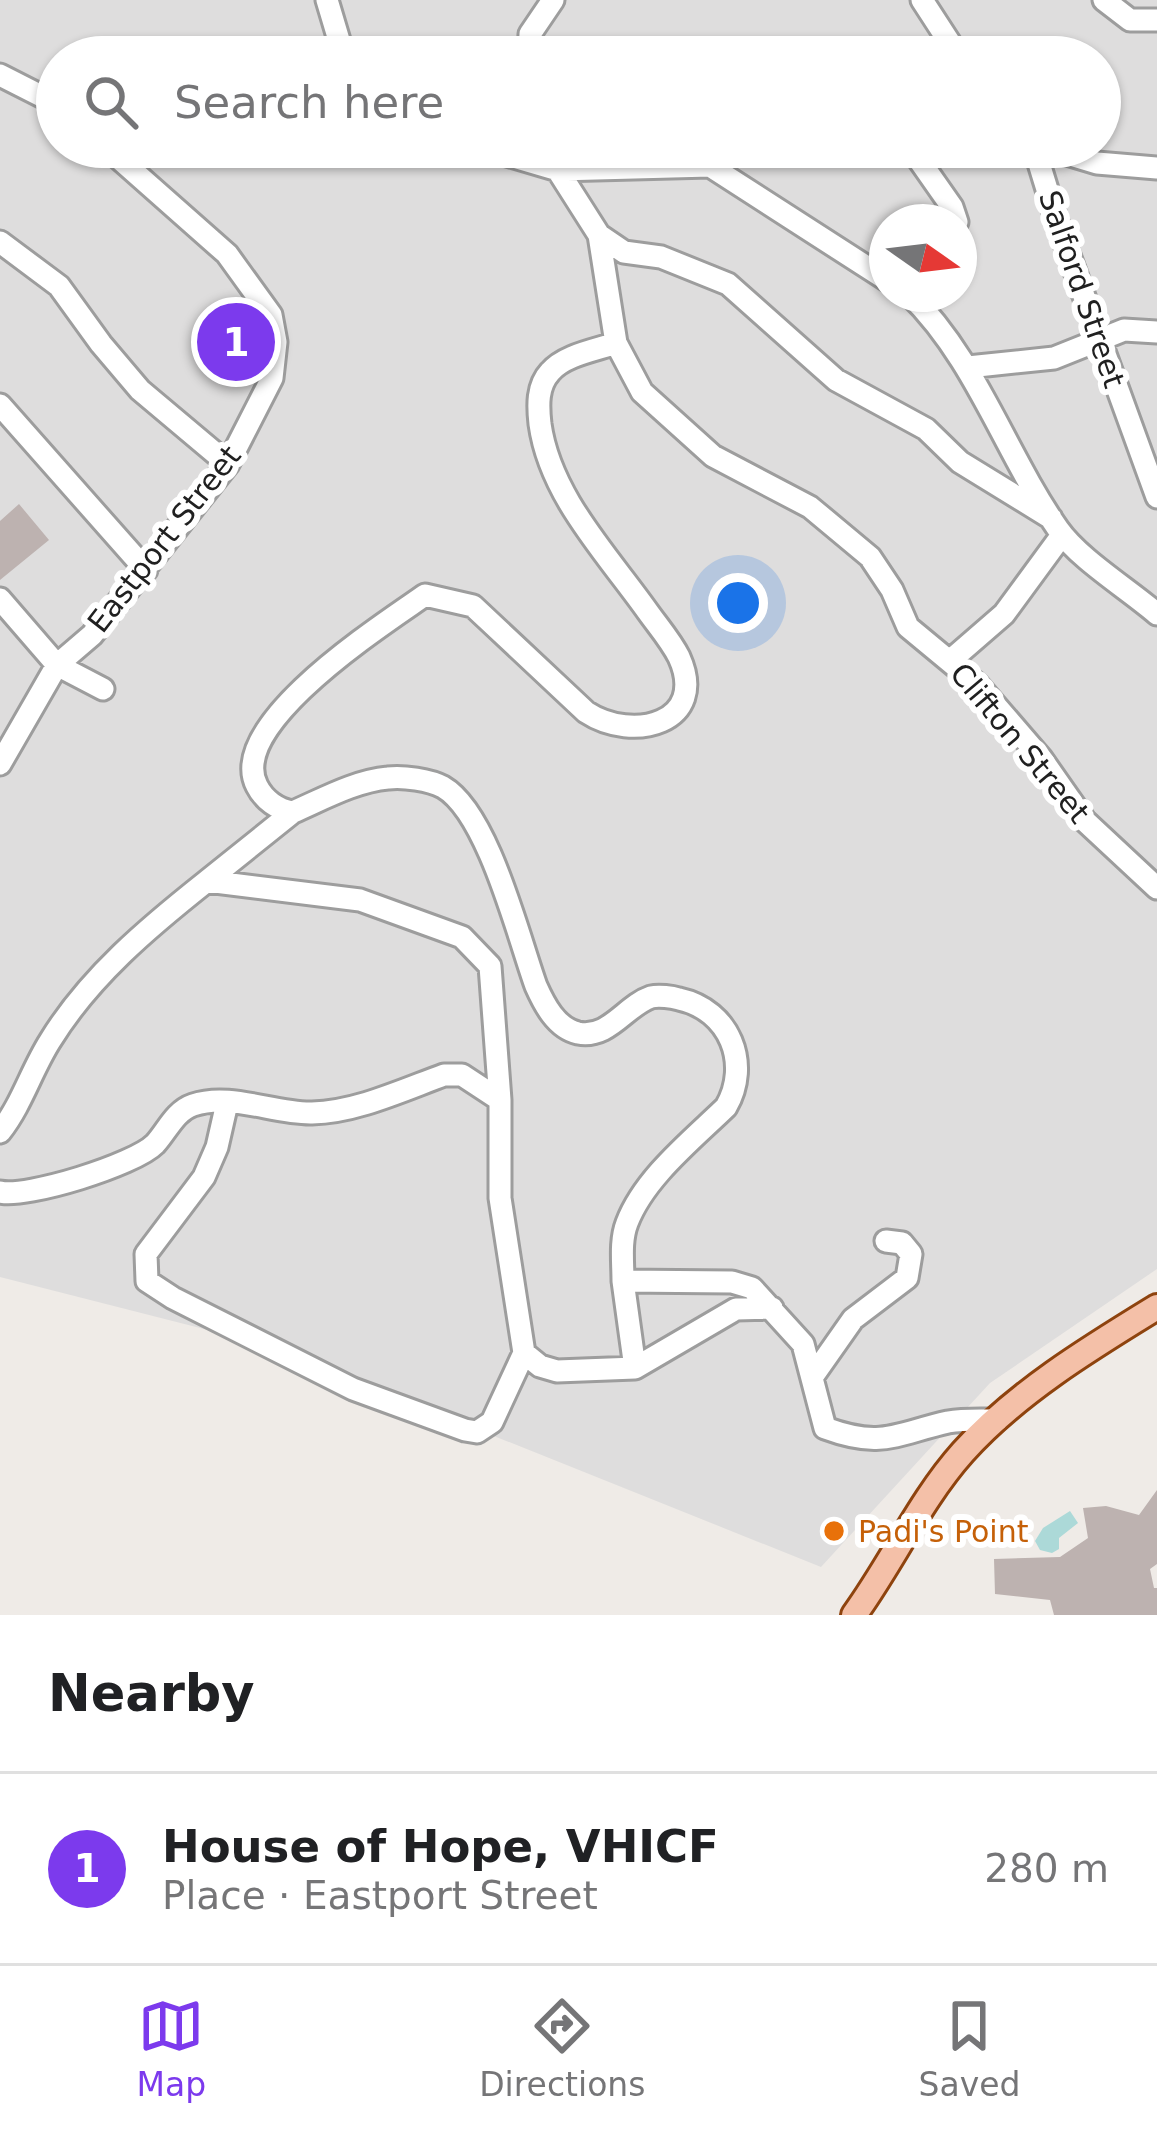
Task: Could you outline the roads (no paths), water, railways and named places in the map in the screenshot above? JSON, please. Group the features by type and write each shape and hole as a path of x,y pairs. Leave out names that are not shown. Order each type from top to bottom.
{"main road":[{"path":"854,1615 960,1455 1075,1360 1157,1307"}],"street":[{"path":"327,0 338,36"},
{"path":"530,36 553,0"},
{"path":"922,0 945,36"},
{"path":"1104,0 1130,20 1157,20"},
{"path":"0,75 36,93"},
{"path":"1121,166 1157,168"},
{"name":"Eastport Street","path":"0,764 56,665 92,635 228,464 272,378 276,342 271,315 227,254 130,168"},
{"path":"551,168 634,168"},
{"path":"713,168 869,268"},
{"path":"925,168 950,204"},
{"name":"Salford Street","path":"1040,168 1157,497"},
{"name":"Clifton Street","path":"558,170 599,235 616,343 642,392 713,456 810,507 870,557 908,627 978,685 1041,758 1084,821 1157,888"},
{"path":"599,235 624,252 661,257 728,284 836,380 926,430 960,462 1057,526 1157,614"},
{"path":"0,242 59,286 140,390 228,464"},
{"path":"925,312 968,367 1018,466 1057,526"},
{"path":"968,367 1054,358 1124,330 1157,332"},
{"path":"293,812 270,803 255,784 253,765 272,722 328,664 425,595 473,606 586,712 605,724 629,729 650,726 679,706 685,689 677,653 560,489 544,452 539,413 540,388 547,374 559,363 616,343"},
{"path":"0,404 146,570"},
{"path":"951,660 1004,614 1057,526"},
{"path":"0,599 56,665 103,688"},
{"path":"0,1132 16,1112 49,1042 87,991 152,925 293,812 351,787 392,777 442,787 483,837 536,986 547,1010 569,1030 595,1032 652,997 673,997 704,1009 730,1036 739,1067 736,1090 636,1207 623,1239 622,1280 635,1368"},
{"path":"207,881 360,900 461,937 490,966 500,1100 500,1198 524,1353 492,1422 477,1432 465,1430 353,1390 148,1281 146,1254 204,1177 227,1103"},
{"path":"0,1192 31,1193 132,1161 194,1104 333,1111 444,1075 462,1075 500,1100"},
{"path":"813,1376 854,1318 908,1278 911,1254 902,1243 886,1241"},
{"path":"622,1280 731,1282 752,1288 802,1344 825,1428 852,1438 887,1440 952,1421 997,1420"},
{"path":"524,1353 540,1366 557,1371 635,1368 736,1309 772,1308"}],"water":[{"path":"1070,1511 1078,1523 1059,1538 1059,1549 1052,1553 1040,1550 1035,1541 1043,1528"}],"place":[{"name":"House of Hope, VHICF","path":"236,342"},
{"name":"Padi's Point","path":"834,1531"}]}
